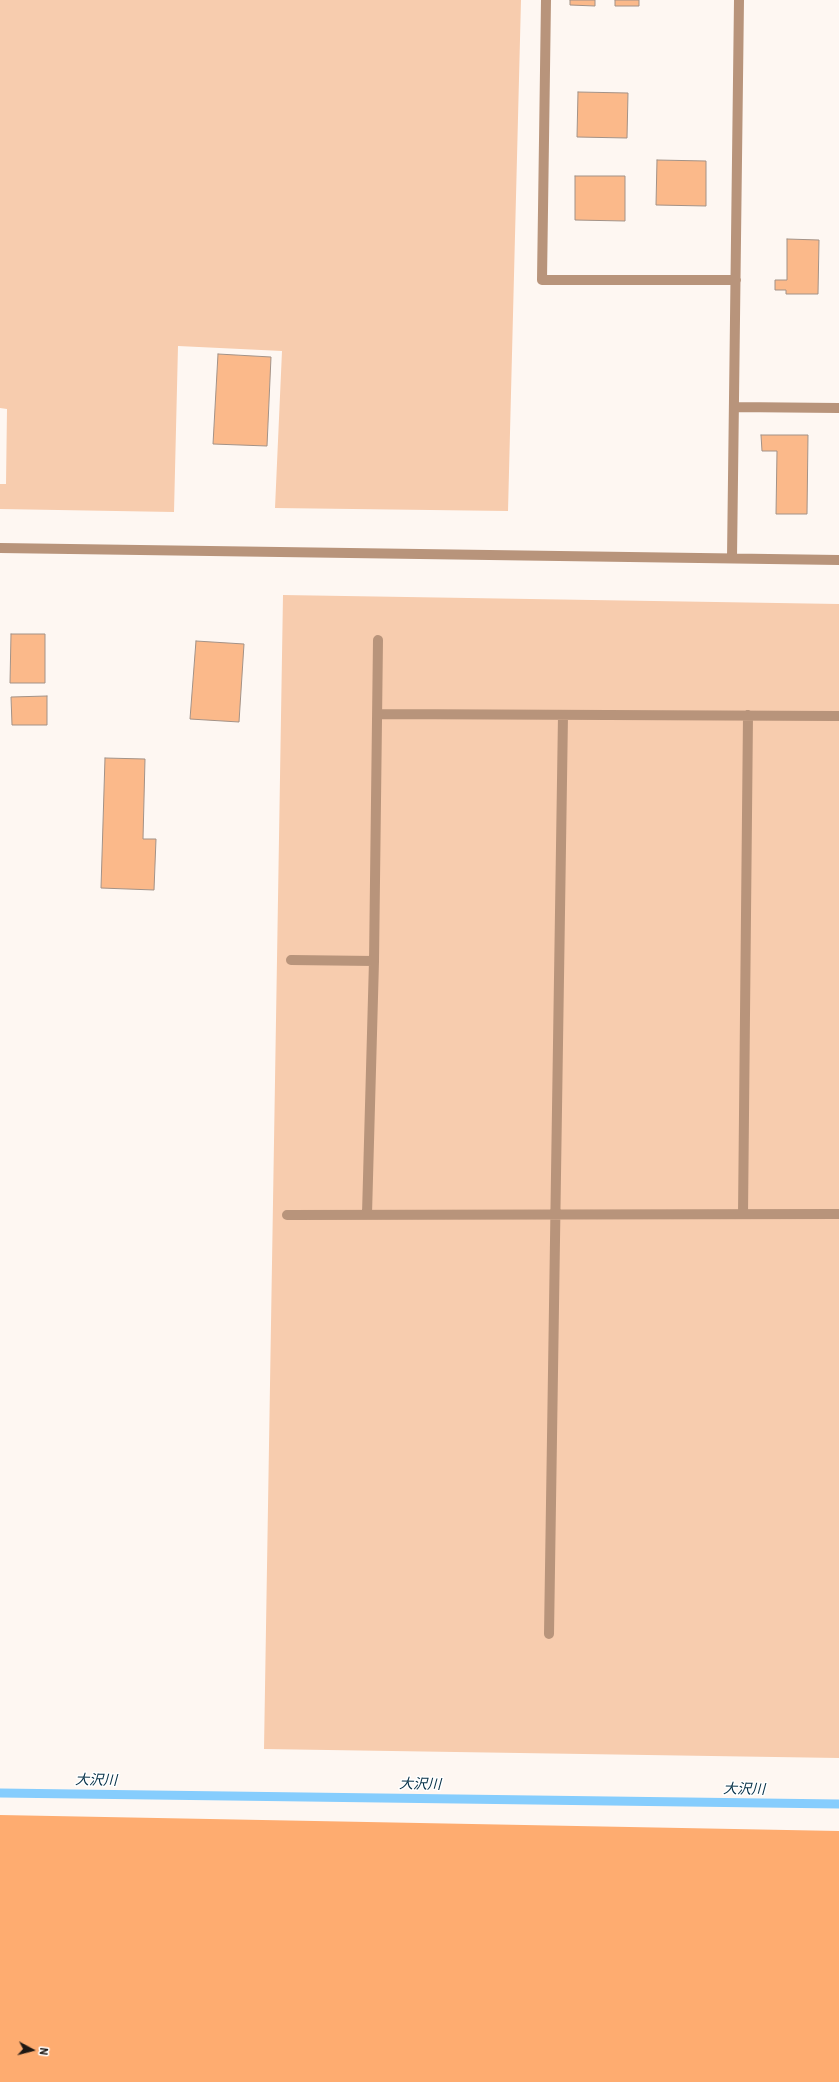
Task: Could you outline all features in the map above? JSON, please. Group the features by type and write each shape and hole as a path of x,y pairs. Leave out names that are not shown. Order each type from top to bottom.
{"street":[{"path":"546,0 542,280 736,280"},
{"path":"732,558 739,0"},
{"path":"734,407 839,408"},
{"path":"0,548 839,560"},
{"path":"367,1214 374,962 378,640"},
{"path":"378,714 838,716"},
{"path":"549,1634 557,1214 562,715"},
{"path":"743,1214 748,715"},
{"path":"291,960 374,962"},
{"path":"287,1214 839,1214"}],"shaded area":[{"path":"0,0 521,0 508,511 275,508 282,351 178,346 174,512 0,509 0,484 6,484 7,409 0,408"},
{"path":"283,595 839,604 839,1758 264,1749"},
{"path":"0,1815 839,1831 839,2082 0,2082"}],"building":[{"path":"570,0 595,0 595,6 570,5"},
{"path":"615,0 639,0 639,6 615,6"},
{"path":"578,92 628,93 627,138 577,137"},
{"path":"657,160 706,161 706,206 656,205"},
{"path":"575,176 625,176 625,221 575,220"},
{"path":"787,239 819,240 818,294 786,294 786,290 775,290 775,280 787,280"},
{"path":"218,354 271,357 267,446 213,444"},
{"path":"761,435 808,435 807,514 776,514 777,451 762,451"},
{"path":"11,634 45,634 45,683 10,683"},
{"path":"196,641 244,644 239,722 190,719"},
{"path":"47,696 47,725 12,725 11,697"},
{"path":"105,758 145,759 143,839 156,839 154,890 101,888"}],"waterway":[{"name":"大沢川","path":"0,1793 839,1804"}]}
